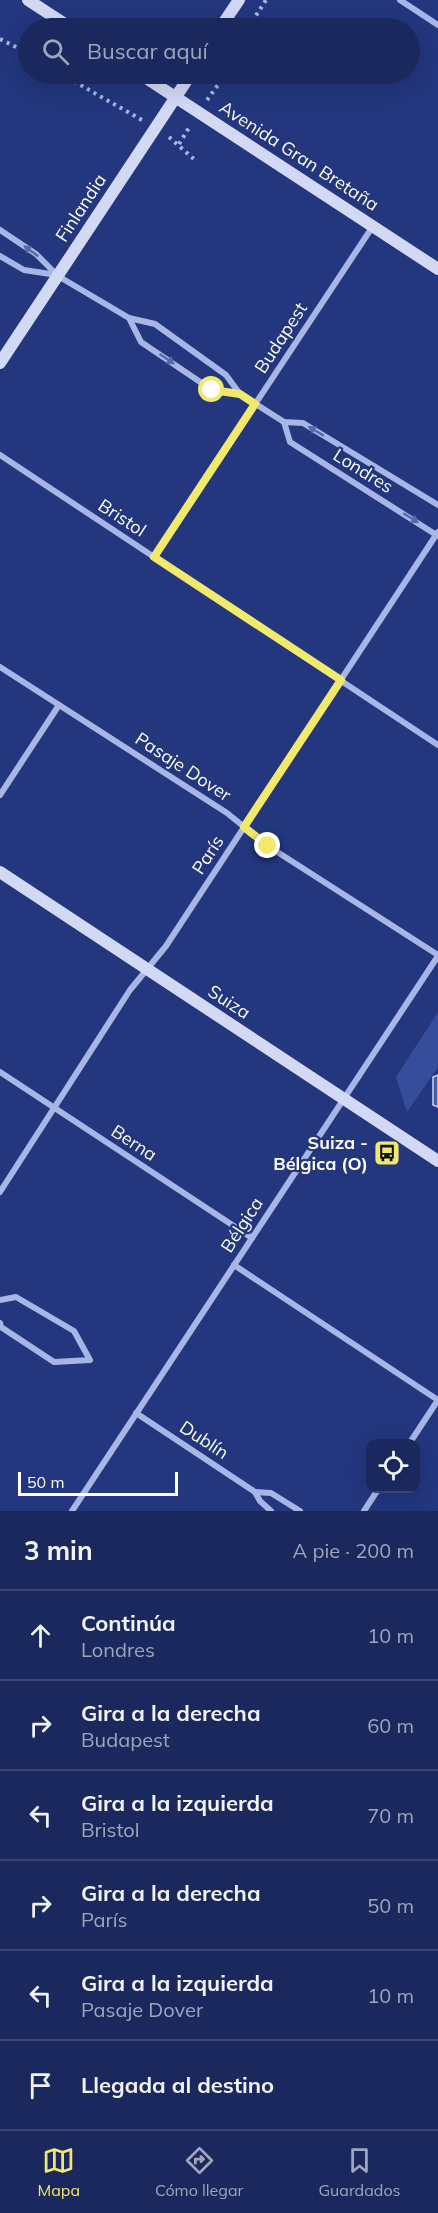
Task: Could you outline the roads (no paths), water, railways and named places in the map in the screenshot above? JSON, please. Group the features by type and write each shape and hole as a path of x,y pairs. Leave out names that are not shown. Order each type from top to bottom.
{"street":[{"path":"28,0 56,18"},
{"path":"227,18 239,0"},
{"path":"400,0 438,25"},
{"name":"Avenida Gran Bretaña","path":"156,84 438,269"},
{"name":"Finlandia","path":"0,363 184,84"},
{"name":"Budapest","path":"154,557 373,226"},
{"name":"Londres","path":"0,230 36,254 58,276 129,318 155,324 226,375 240,394 255,404 284,422 303,423 438,505"},
{"name":"Londres","path":"0,256 24,270 58,276"},
{"name":"Londres","path":"129,318 141,342 212,390 240,394"},
{"name":"Londres","path":"284,422 290,442 438,534"},
{"name":"Bristol","path":"0,455 438,745"},
{"name":"París","path":"0,1192 130,990 166,946 438,534"},
{"name":"Pasaje Dover","path":"0,667 227,813 268,846 438,956"},
{"path":"0,795 59,705"},
{"name":"Suiza","path":"0,872 438,1161"},
{"name":"Bélgica","path":"72,1511 438,956"},
{"name":"Berna","path":"0,1072 252,1238"},
{"path":"234,1265 438,1400 412,1439"},
{"path":"0,1300 16,1297 74,1331 90,1360 54,1362 1,1327 0,1323"},
{"name":"Dublín","path":"136,1413 255,1492 260,1501 271,1511"},
{"name":"Dublín","path":"255,1492 271,1493 300,1511"},
{"path":"364,1511 376,1493"}],"place":[{"name":"Suiza - Bélgica (O)","path":"387,1153"}]}
